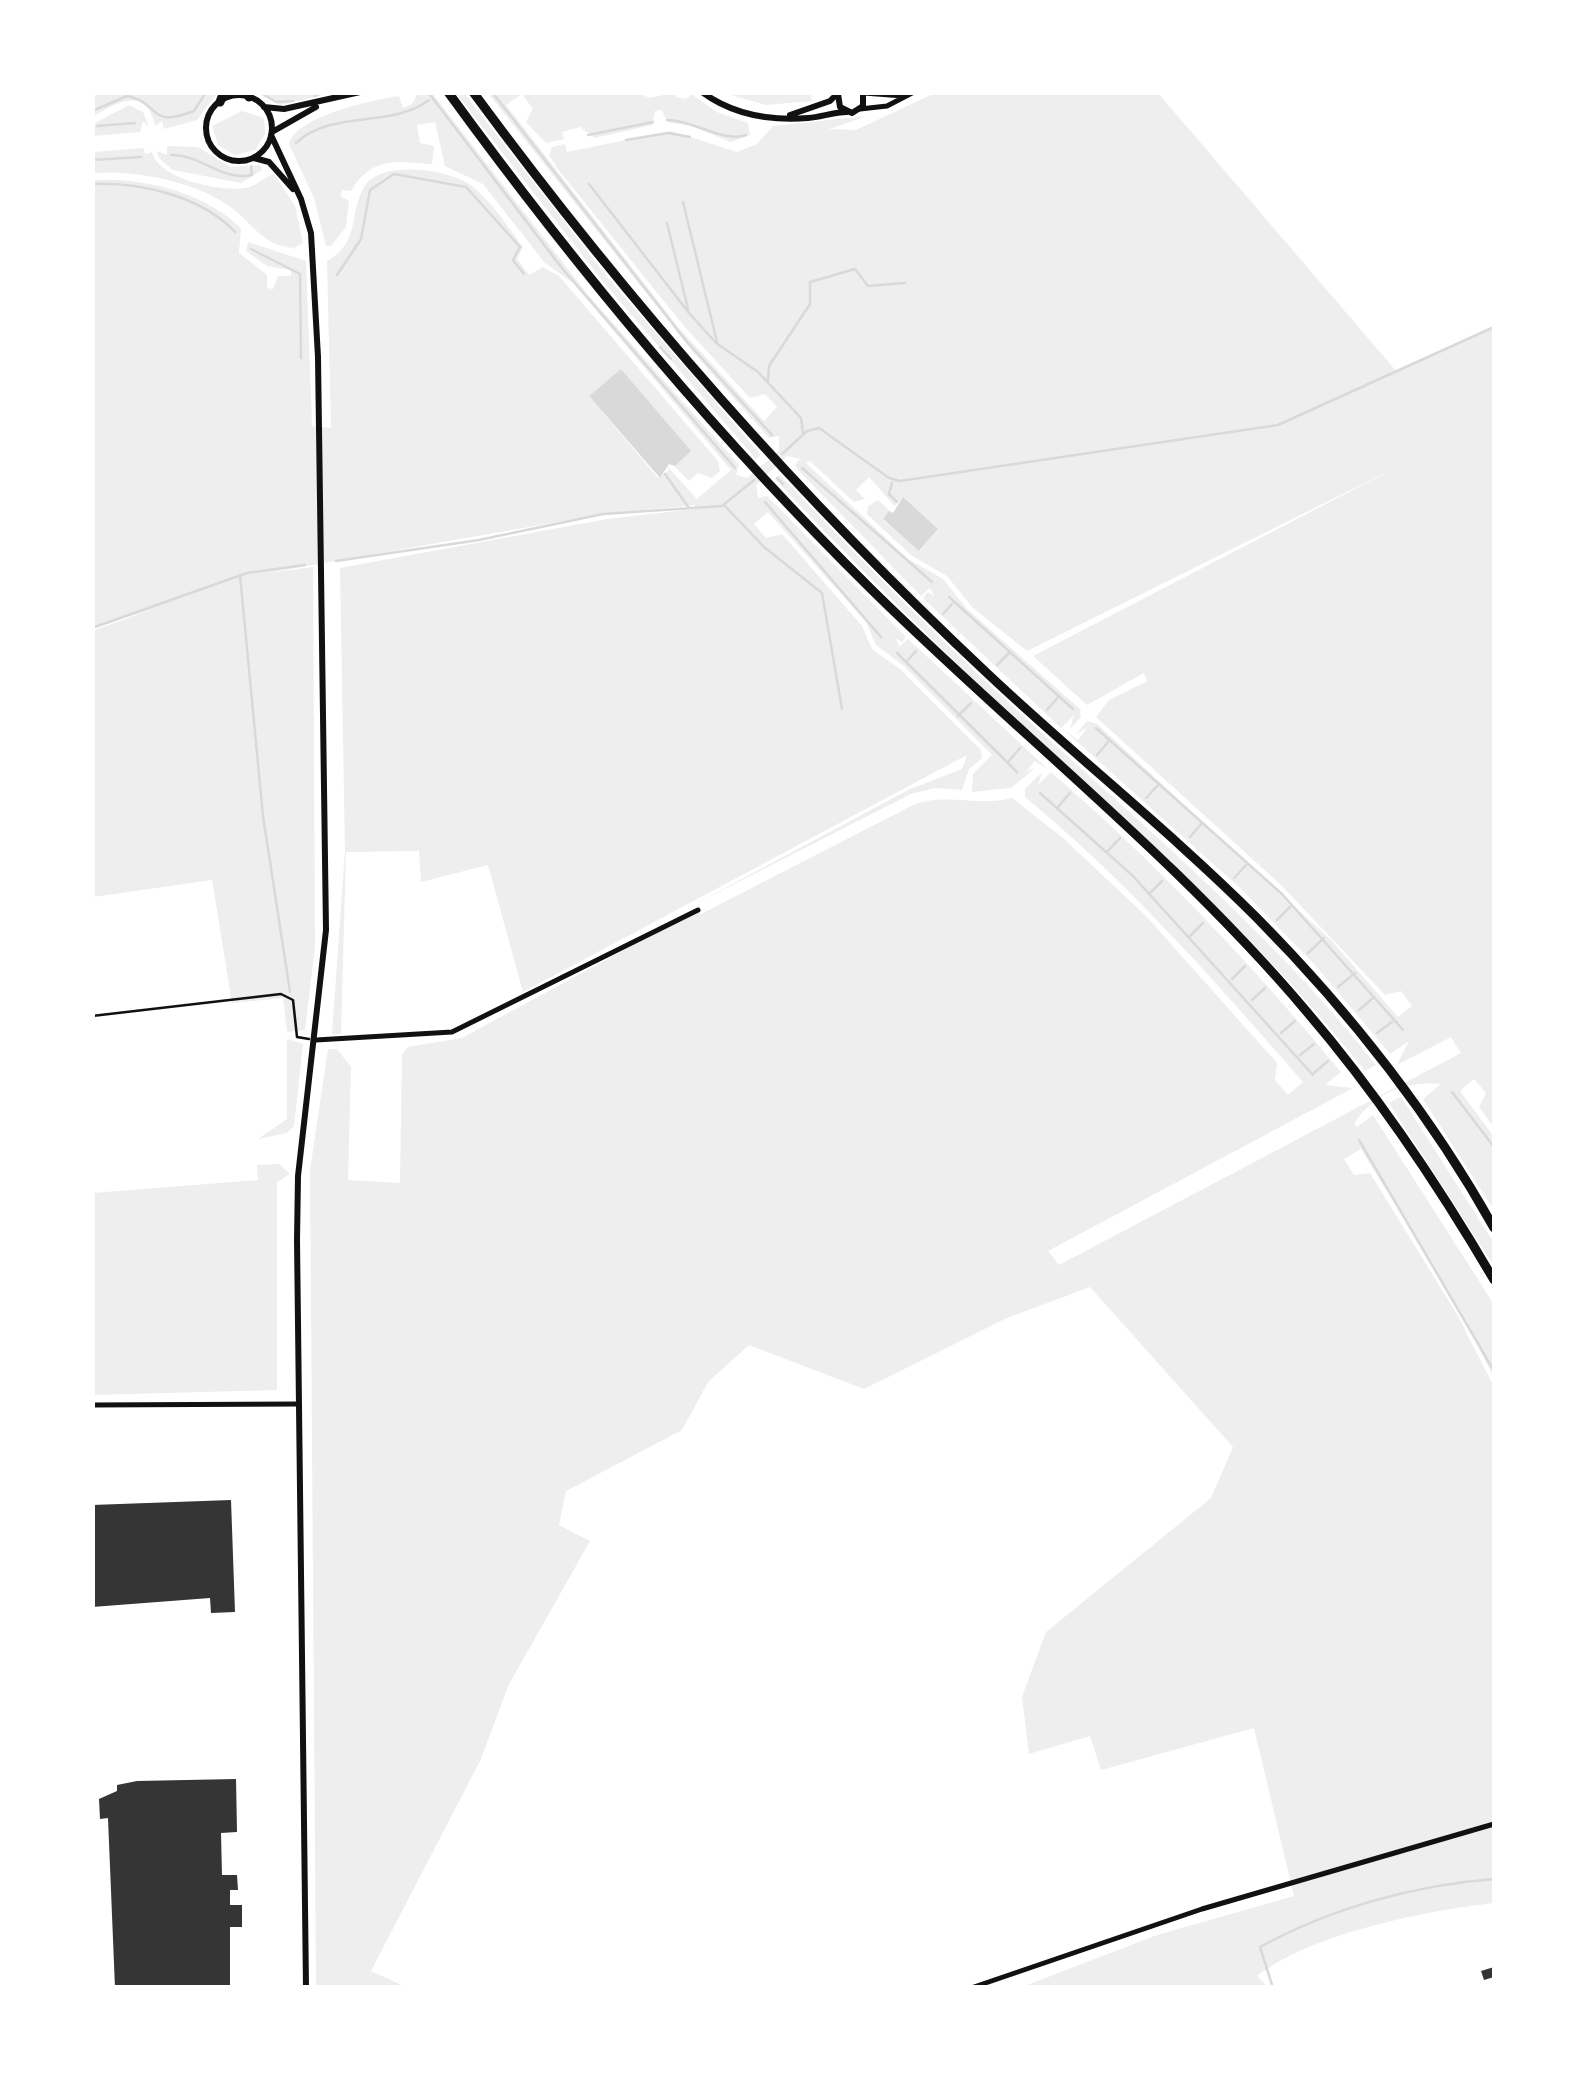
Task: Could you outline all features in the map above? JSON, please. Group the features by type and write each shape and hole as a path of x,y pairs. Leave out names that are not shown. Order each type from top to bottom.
{"highway":[{"path":"448,92 589,277 769,484 948,664 1207,906 1306,1011 1377,1098 1494,1280"},
{"path":"474,92 606,264 785,470 988,674 1257,918 1390,1070 1494,1228"}],"main road":[{"path":"252,158 266,148 278,124 360,92"},
{"path":"702,92 740,112 779,118 860,109 863,93"},
{"path":"779,118 820,106 838,93"},
{"path":"838,93 838,103 847,112"},
{"path":"302,200 273,166 252,158 229,160 209,142 207,122 222,97 247,95 263,106 280,110 322,104"},
{"path":"263,106 271,134 302,200 316,269 326,930 298,1176 306,1988"}],"street":[{"path":"860,109 881,108 914,92"},
{"path":"863,93 906,96"},
{"path":"316,1040 452,1032 698,910"},
{"path":"92,1404 298,1404"},
{"path":"971,1988 1202,1909 1494,1824"}],"lane":[{"path":"92,1016 281,994 293,1000 297,1037 316,1040"}],"shaded area":[{"path":"634,92 650,98 676,92 676,97 686,99 691,94 717,112 748,123 750,135 731,142 692,126 667,122 662,110 655,111 652,125 595,138 580,127 562,132 564,139 546,143 526,122 533,109 522,94 506,105 678,327 764,421 777,407 765,394 750,398 683,325 557,168 549,155 552,147 565,144 567,152 671,131 737,152 757,144 773,126 867,116 829,129 856,130 935,93 1158,93 1397,372 1494,327 1494,1128 1479,1107 1486,1093 1474,1079 1460,1091 1494,1137 1494,1210 1423,1099 1441,1084 1415,1084 1392,1091 1371,1105 1354,1124 1357,1127 1373,1115 1493,1303 1494,1378 1460,1310 1361,1149 1344,1159 1354,1175 1370,1173 1458,1316 1494,1387 1494,1903 1403,1918 1338,1936 1280,1961 1257,1976 1268,1987 1022,1987 1157,1935 1294,1896 1254,1728 1101,1770 1090,1736 1029,1754 1022,1697 1046,1632 1211,1498 1233,1447 1090,1287 1007,1318 864,1389 749,1345 708,1382 682,1430 566,1491 559,1525 590,1541 508,1686 481,1759 371,1971 406,1987 316,1987 310,1170 328,1049 337,1049 351,1067 348,1180 400,1183 402,1054 408,1047 462,1038 698,910 701,914 915,804 1012,798 1063,838 1146,916 1277,1063 1275,1080 1288,1095 1303,1082 1270,1044 1135,898 1025,797 1025,789 1042,772 1038,785 1051,772 1166,879 1273,993 1341,1072 1325,1085 1353,1088 1048,1251 1059,1265 1461,1053 1451,1037 1397,1065 1409,1041 1390,1054 1315,965 1240,888 1063,729 1078,740 1087,728 1076,734 1087,721 1097,724 1332,941 1398,1017 1412,1006 1401,991 1385,995 1281,885 1096,717 1109,700 1147,681 1144,673 1087,705 1033,656 1401,465 1027,651 972,607 947,576 912,556 867,514 868,506 878,500 893,514 889,512 883,520 920,551 938,529 903,498 894,506 869,477 856,490 865,499 854,502 810,461 806,463 908,559 943,579 967,609 1080,709 1081,717 1070,729 1074,715 1061,728 923,598 928,592 934,596 930,588 921,596 798,470 795,465 800,459 787,456 756,485 758,498 767,496 906,637 902,642 896,638 899,647 908,639 1050,771 1035,761 1026,772 1035,768 1011,788 972,792 973,774 992,755 904,666 876,645 866,622 768,512 754,524 766,538 782,534 862,626 872,649 901,670 981,750 982,758 969,769 962,790 935,788 911,794 695,904 908,790 962,769 967,755 523,992 488,865 421,882 419,851 346,852 341,1034 332,1034 345,851 340,568 607,519 695,509 695,505 603,514 267,573 313,567 315,947 305,1030 287,1032 283,998 232,1003 212,880 93,897 92,631 156,608 93,628 93,180 132,181 172,189 226,215 241,228 239,253 267,275 267,288 273,289 278,276 291,276 291,270 267,266 246,251 248,242 306,261 312,426 331,428 327,261 338,254 349,237 364,187 372,178 399,170 432,171 462,180 486,199 523,247 517,259 529,275 543,267 559,276 718,461 720,471 712,478 698,473 689,481 671,463 690,451 621,369 589,396 658,478 669,470 667,466 697,499 731,470 573,283 545,263 483,184 445,166 435,122 417,125 420,143 434,146 432,164 386,163 367,172 351,191 342,190 340,196 349,201 346,227 331,246 326,246 314,198 289,144 305,125 337,111 399,96 403,108 412,104 418,93 432,93 588,295 739,465 736,475 747,478 779,451 779,436 769,438 692,351 488,93"},
{"path":"92,93 217,93 197,120 164,129 162,121 155,126 151,113 138,101 120,102 93,117"},
{"path":"257,93 332,93 280,105"},
{"path":"456,93 464,93 609,279 761,455 756,459 604,283"},
{"path":"724,93 810,93 812,101 766,105"},
{"path":"129,105 143,112 149,127 143,121 140,132 93,136 93,124"},
{"path":"242,111 264,118 265,134 255,150 235,155 218,145 212,126"},
{"path":"167,146 198,147 230,167 260,165 262,170 241,183 173,170 157,151 167,155"},
{"path":"144,148 145,154 152,152 166,170 177,176 221,188 253,186 274,174 295,206 303,243 294,248 272,242 232,208 177,182 125,173 93,173 93,152"},
{"path":"621,369 691,451 675,466 669,464 660,478 589,396"},
{"path":"780,475 942,640 1259,934 1376,1065 1365,1071 1236,926 914,622 775,479"},
{"path":"903,497 938,529 919,551 883,519 889,511 893,513"},
{"path":"287,1039 303,1044 294,1126 287,1133 258,1139 287,1119"},
{"path":"1401,1097 1494,1243 1494,1266 1389,1103"},
{"path":"279,1164 290,1174 277,1182 277,1390 93,1395 93,1193 258,1180 257,1165"}],"building":[{"path":"231,1500 235,1612 211,1613 210,1598 92,1607 92,1505"},
{"path":"236,1779 237,1832 221,1833 222,1875 237,1875 238,1890 230,1890 230,1905 242,1905 242,1927 230,1927 230,1988 115,1988 108,1818 100,1819 99,1799 117,1791 117,1785 137,1781"},
{"path":"1494,1967 1494,1977 1484,1980 1481,1971"}],"waterway":[{"path":"92,111 127,96 161,116 179,116 194,111 206,92"},
{"path":"260,92 276,102 293,101"},
{"path":"314,96 324,92"},
{"path":"428,92 561,267 735,468"},
{"path":"492,92 687,342 772,435"},
{"path":"296,143 327,126 397,114 429,100"},
{"path":"667,120 728,136 746,135"},
{"path":"588,135 653,122"},
{"path":"97,126 135,123"},
{"path":"626,140 668,133 690,137"},
{"path":"171,155 241,176 252,175 251,166"},
{"path":"92,160 141,157"},
{"path":"337,275 361,239 370,190 394,174 466,187 520,247 513,260 524,274"},
{"path":"92,184 150,189 188,200 235,232"},
{"path":"589,184 716,343 758,372 801,418 803,433"},
{"path":"683,202 717,342"},
{"path":"667,223 688,309"},
{"path":"251,249 300,274 301,358"},
{"path":"768,381 769,366 810,304 810,282 855,269 868,286 905,283"},
{"path":"782,454 807,431 819,428 889,478 900,481 1278,425 1494,327"},
{"path":"660,347 671,359"},
{"path":"802,468 932,582"},
{"path":"665,474 689,508"},
{"path":"777,478 783,484"},
{"path":"336,561 479,540 603,514 722,506 754,480"},
{"path":"892,483 889,494 897,502"},
{"path":"765,502 881,637"},
{"path":"725,506 764,547 822,593 842,709"},
{"path":"92,628 247,573 305,565"},
{"path":"240,575 263,816 290,992"},
{"path":"949,597 1073,709"},
{"path":"943,614 952,604"},
{"path":"907,661 916,651"},
{"path":"997,665 1010,652"},
{"path":"897,653 1017,772"},
{"path":"1047,710 1059,696"},
{"path":"958,716 971,703"},
{"path":"1096,728 1282,894 1403,1030"},
{"path":"1097,755 1109,741"},
{"path":"1008,762 1020,748"},
{"path":"1146,798 1159,784"},
{"path":"1040,793 1133,876 1313,1075"},
{"path":"1058,807 1070,793"},
{"path":"1190,837 1202,823"},
{"path":"1107,852 1120,838"},
{"path":"1234,878 1247,864"},
{"path":"1149,894 1162,881"},
{"path":"1277,920 1290,907"},
{"path":"1190,936 1203,923"},
{"path":"1308,953 1324,938"},
{"path":"1232,979 1245,966"},
{"path":"1338,987 1355,973"},
{"path":"1252,1000 1265,988"},
{"path":"1359,1010 1373,998"},
{"path":"1281,1033 1295,1021"},
{"path":"1377,1033 1392,1022"},
{"path":"1300,1055 1314,1044"},
{"path":"1314,1073 1328,1061"},
{"path":"1452,1092 1494,1147"},
{"path":"1359,1140 1494,1371"},
{"path":"1273,1988 1260,1947 1287,1933 1344,1910 1404,1893 1494,1879"}]}
